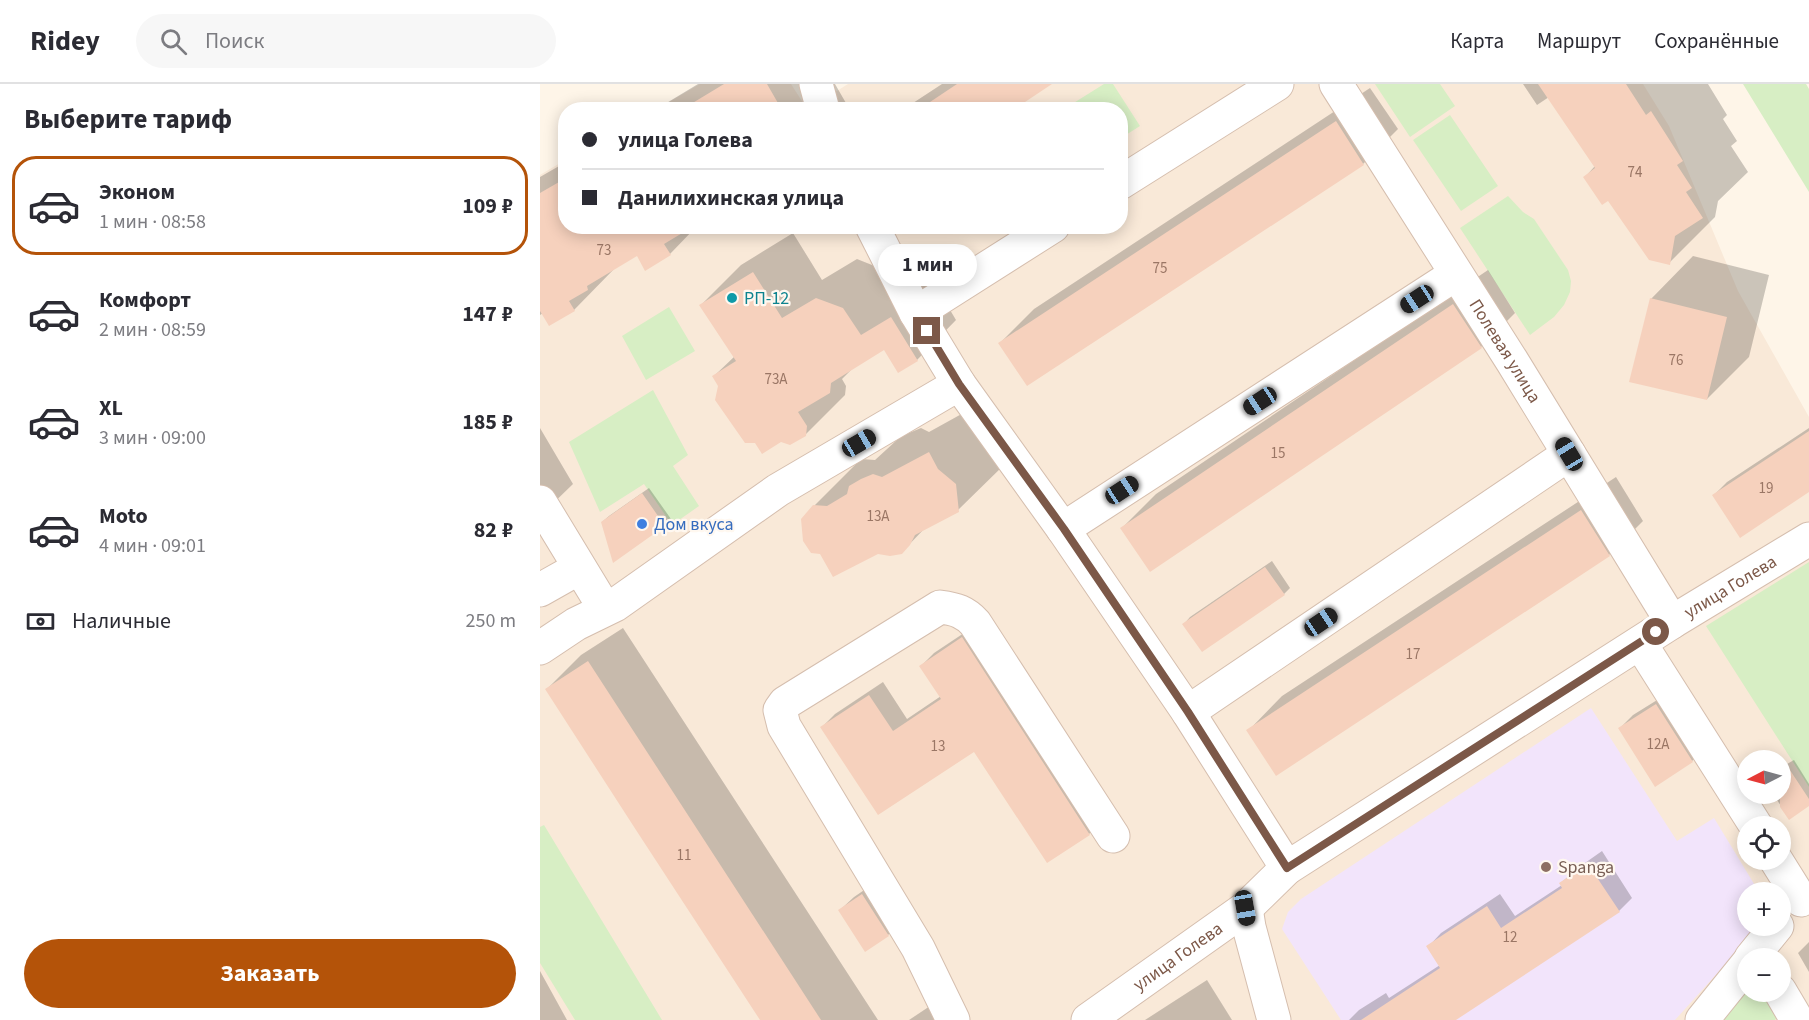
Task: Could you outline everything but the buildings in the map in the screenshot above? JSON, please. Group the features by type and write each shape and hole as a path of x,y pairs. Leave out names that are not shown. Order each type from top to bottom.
{"street":[{"path":"816,84 821,102"},
{"path":"1128,178 1277,84"},
{"name":"Полевая улица","path":"1336,84 1672,622"},
{"path":"876,234 916,313 959,384 1064,529 1188,712 1287,868"},
{"path":"916,313 1040,234"},
{"path":"1064,529 1456,274"},
{"path":"540,648 576,624 615,605 778,490 959,384"},
{"path":"1188,712 1569,454"},
{"path":"540,502 605,609"},
{"name":"улица Голева","path":"1088,1020 1245,908 1287,868 1672,622 1809,539"},
{"path":"540,590 579,568"},
{"path":"953,1020 918,948 784,726 780,710 785,703 940,608 952,608 966,613 975,623 1113,836"},
{"path":"1640,643 1750,816"},
{"path":"1781,870 1797,905"},
{"path":"1245,908 1274,1020"},
{"path":"1702,1020 1737,978"},
{"path":"1786,1002 1797,1020"}],"shaded area":[{"path":"700,84 791,84 803,102 669,102"},
{"path":"848,84 1643,84 1669,126 1738,291 1809,417 1809,1020 540,1020 540,175 558,164 558,234 1128,234 1128,102 819,102"},
{"name":"Spanga","path":"1591,708 1677,841 1714,818 1737,856 1737,870 1746,870 1753,882 1737,882 1737,936 1751,936 1740,948 1737,948 1737,951 1675,1020 1341,1020 1282,929 1288,912 1301,899"}],"green space":[{"path":"1104,84 1113,84 1125,102 1075,102"},
{"path":"1375,84 1440,84 1455,106 1410,137"},
{"path":"1743,84 1806,84 1809,89 1809,192"},
{"path":"1128,107 1140,126 1128,134"},
{"path":"1450,115 1498,186 1461,211 1413,140"},
{"path":"1508,196 1523,212 1534,219 1568,270 1571,281 1570,292 1564,305 1554,317 1530,335 1460,228"},
{"path":"669,307 695,351 646,380 622,336"},
{"path":"653,390 688,455 673,466 699,506 672,525 644,484 600,512 569,442"},
{"path":"1809,562 1809,787 1791,759 1791,750 1785,750 1706,626"},
{"path":"544,825 662,1020 575,1020 540,963 540,827"},
{"path":"1737,978 1737,1002 1787,1002 1789,1005 1775,1020 1706,1020"}],"place":[{"name":"РП-12","path":"732,298"},
{"name":"Дом вкуса","path":"642,524"},
{"name":"Spanga","path":"1546,867"}],"route":[{"path":"927,331 959,384 1064,529 1188,712 1287,868 1656,632"}]}
